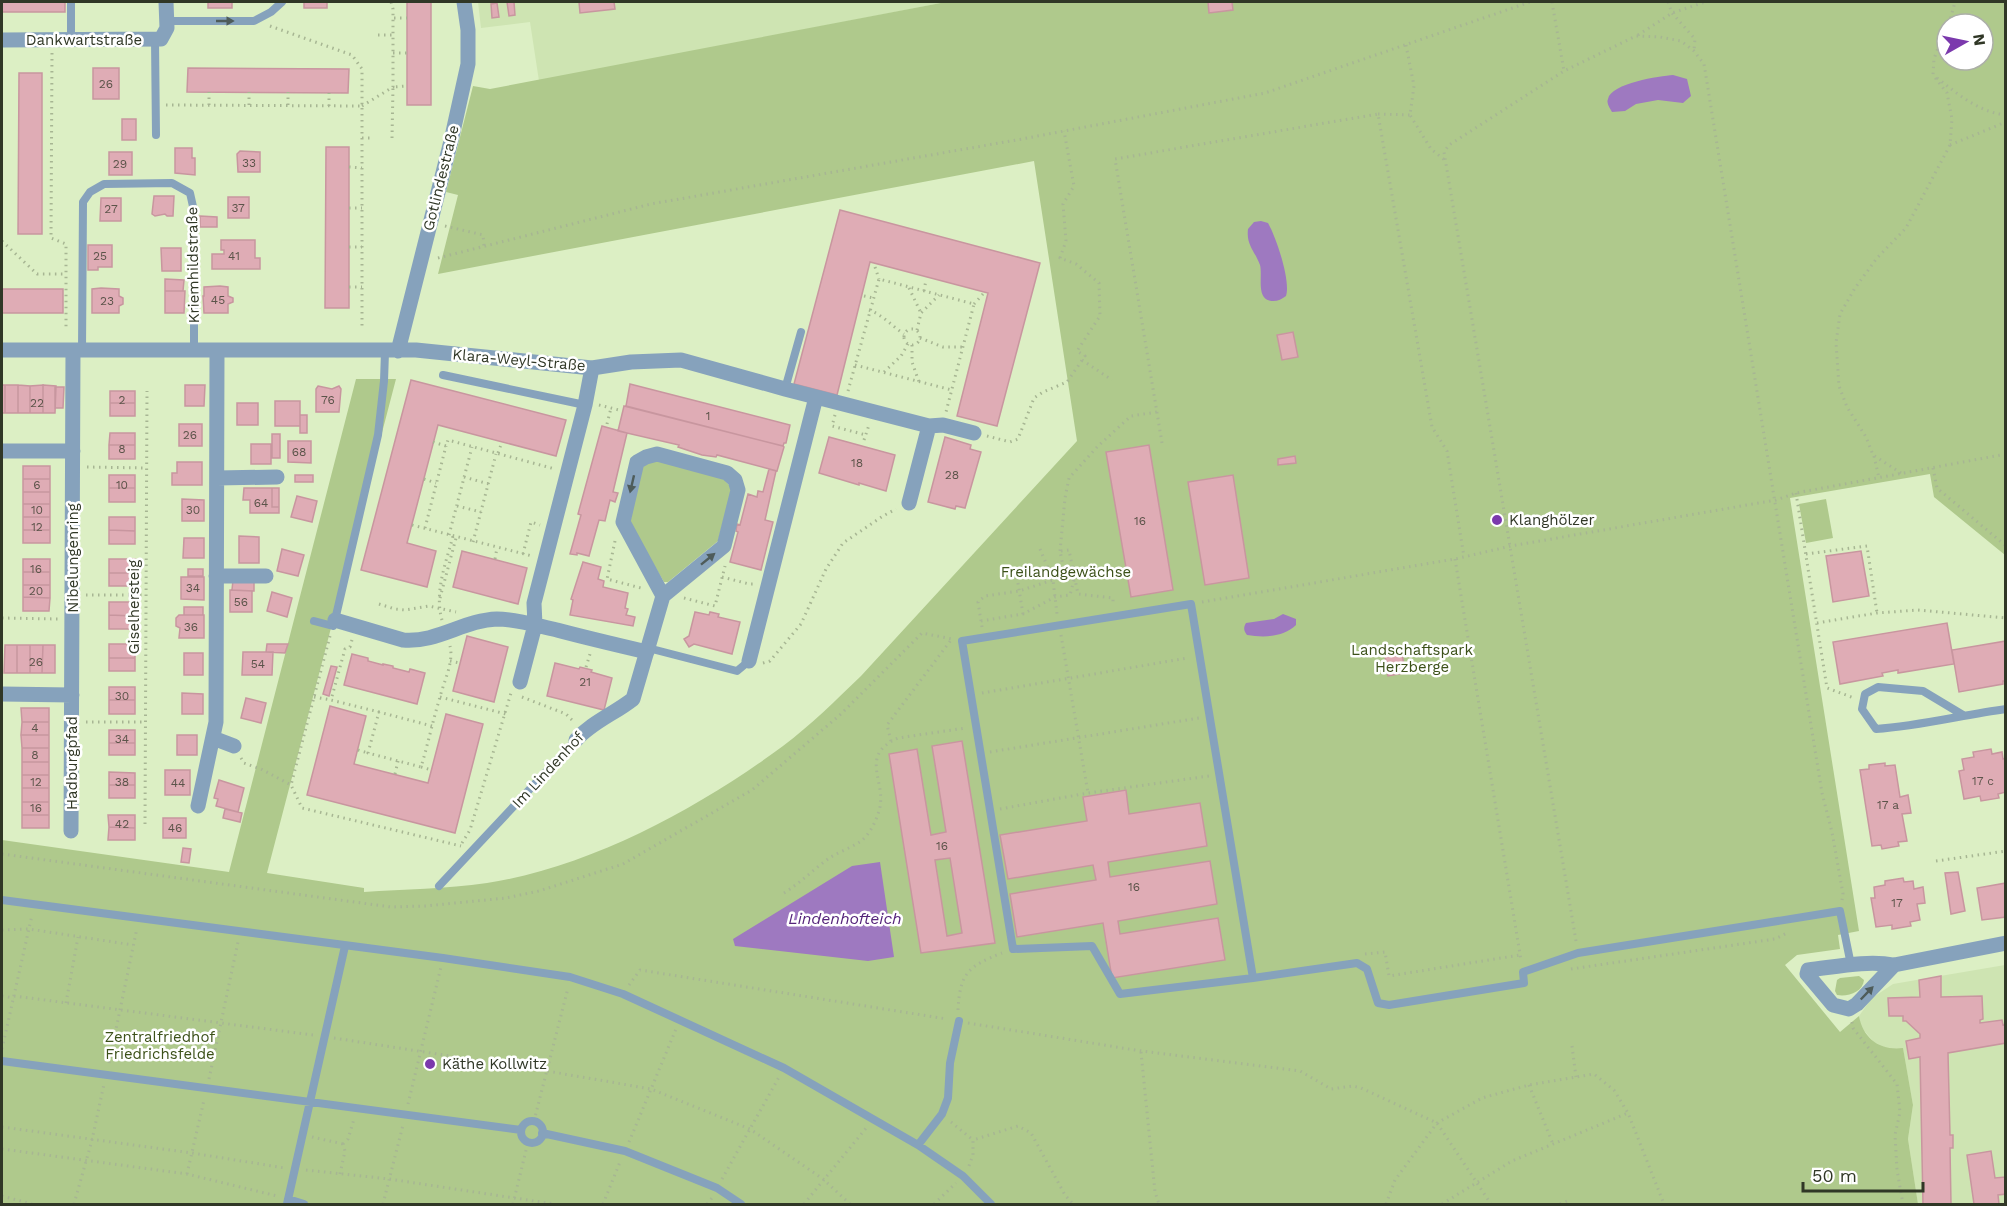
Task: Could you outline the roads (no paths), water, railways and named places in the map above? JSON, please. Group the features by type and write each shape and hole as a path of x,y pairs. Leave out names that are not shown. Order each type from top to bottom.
{"street":[{"path":"162,32 166,2"},
{"name":"Gotlindestraße","path":"392,352 451,141 468,64 468,30 464,2"},
{"name":"Dankwartstraße","path":"2,40 71,40 162,32"},
{"path":"2,350 392,352"},
{"name":"Klara-Weyl-Straße","path":"392,352 416,350 592,368 631,362 681,360 845,405 974,433"},
{"name":"Nibelungenring","path":"72,695 73,451 78,351"},
{"path":"198,806 216,722 217,351"},
{"path":"521,690 535,625 534,603 585,405 592,368"},
{"path":"749,661 816,397"},
{"path":"909,503 936,425"},
{"path":"2,451 73,451"},
{"path":"657,454 727,472 735,480 738,490 724,546 663,594 623,522 637,462 657,454"},
{"path":"217,478 277,477"},
{"path":"216,576 266,576"},
{"name":"Im Lindenhof","path":"578,738 603,717 621,709 633,699 663,594"},
{"path":"334,623 356,626 413,641 427,640 445,626 498,619 648,650"},
{"path":"2,694 72,695"},
{"name":"Hadburgpfad","path":"71,831 72,695"},
{"path":"213,738 234,746"},
{"path":"1894,965 1857,1004 1849,1009 1833,1005 1807,974 1808,970 1851,965 1884,963 1894,965 2006,943"}],"lane":[{"path":"71,2 71,40"},
{"path":"156,135 162,32 254,21 271,12 282,2"},
{"name":"Kriemhildstraße","path":"78,351 83,202 90,192 104,184 172,183 190,193 194,211 194,351"},
{"path":"785,389 801,332"},
{"path":"314,621 334,623 378,435 384,381 392,352"},
{"path":"443,375 585,405"},
{"path":"1253,978 1191,604 962,641 1013,949 1092,946 1119,994 1253,978 1357,963 1367,969 1378,1003 1389,1005 1524,982 1523,972 1578,953 1840,911 1851,965"},
{"path":"648,650 737,671 749,661"},
{"path":"1963,715 1923,691 1878,687 1865,694 1862,709 1876,729 1903,727 2006,709"},
{"name":"Im Lindenhof","path":"439,886 578,738"},
{"path":"2,900 570,977 623,994 784,1068 918,1145 963,1176 991,1204"},
{"path":"304,1204 288,1202 345,946"},
{"path":"918,1145 942,1114 948,1098 950,1063 959,1021"},
{"path":"2,1061 521,1130"},
{"path":"534,1121 541,1127 542,1133 539,1140 528,1142 521,1130 527,1122 534,1121"},
{"path":"542,1133 625,1151 717,1188 741,1204"}],"water":[{"path":"1673,75 1687,79 1691,96 1683,103 1658,100 1636,104 1625,111 1612,112 1608,102 1611,93 1637,81"},
{"path":"1254,222 1268,223 1279,248 1285,270 1286,296 1277,301 1267,300 1262,293 1260,265 1248,239 1248,229"},
{"path":"1283,614 1296,619 1296,625 1285,632 1273,636 1260,636 1247,635 1245,632 1246,623 1274,619"},
{"name":"Lindenhofteich","path":"880,862 894,957 868,961 735,946 733,939 852,866"}],"place":[{"name":"Klanghölzer","path":"1497,520"},
{"name":"Käthe Kollwitz","path":"430,1064"}],"park label":[{"name":"Freilandgewächse","path":"1066,572"},
{"name":"Landschaftspark Herzberge","path":"1412,658"},
{"name":"Zentralfriedhof Friedrichsfelde","path":"160,1046"}]}
